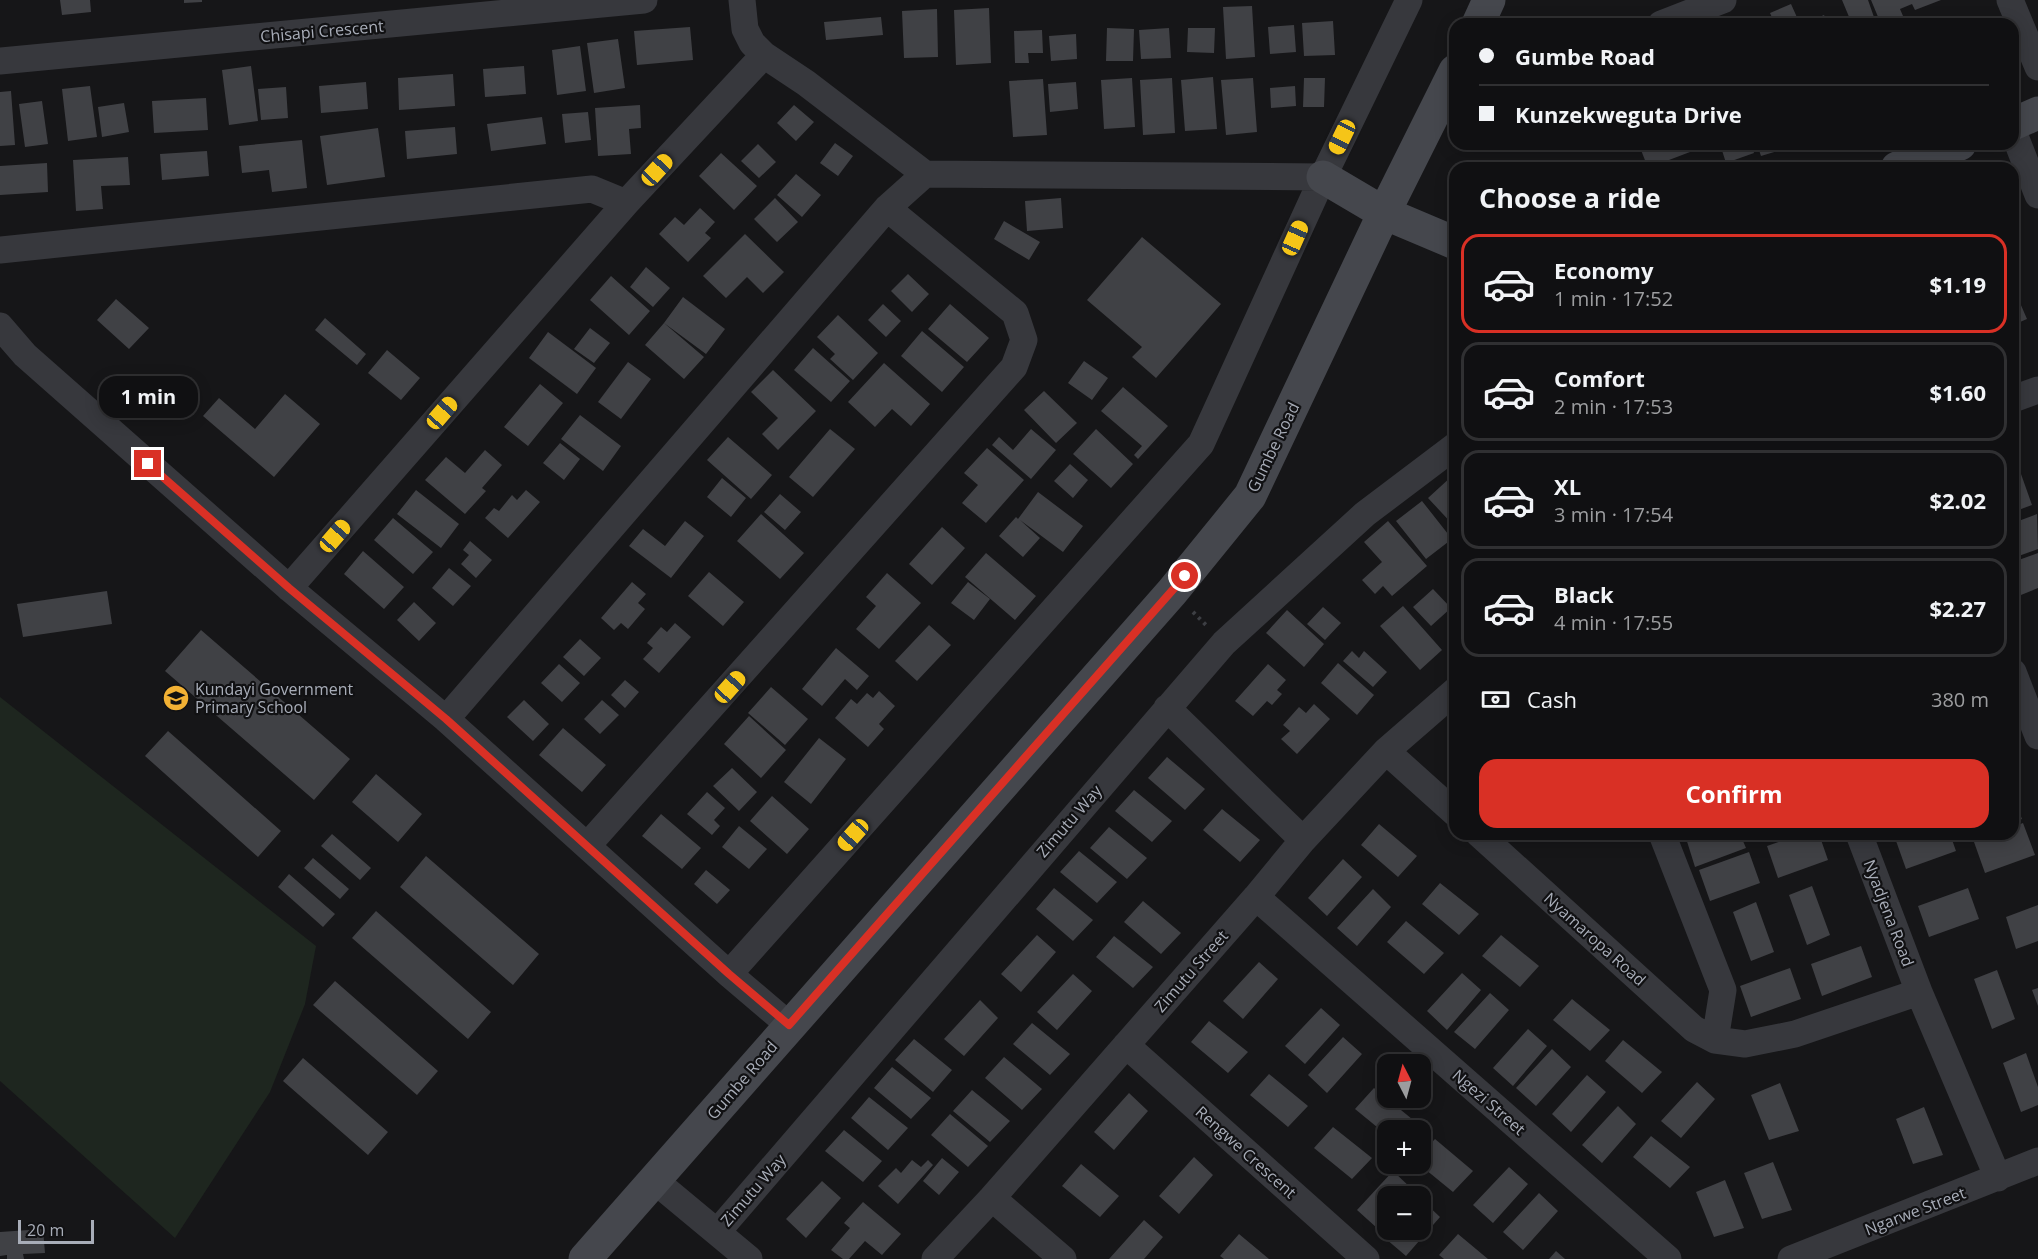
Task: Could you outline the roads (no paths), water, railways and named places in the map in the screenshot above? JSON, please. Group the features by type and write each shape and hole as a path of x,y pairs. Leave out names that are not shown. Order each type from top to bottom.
{"street":[{"name":"Chisapi Crescent","path":"0,62 644,0"},
{"path":"742,0 745,29 752,43 764,56 806,83 925,174 1323,177 1384,213 1449,240"},
{"path":"729,974 1201,444 1323,177 1409,0"},
{"path":"1481,18 1489,0"},
{"path":"1676,18 1723,0"},
{"path":"2010,0 2018,18"},
{"path":"2019,22 2038,67"},
{"path":"289,588 627,203 764,56"},
{"name":"Gumbe Road","path":"585,1259 1172,592 1250,496 1384,213 1449,83"},
{"path":"2019,121 2038,113"},
{"path":"1912,162 1944,150"},
{"path":"2018,150 2028,191"},
{"path":"446,719 887,208 925,174"},
{"path":"0,250 592,189 627,203"},
{"path":"587,846 1014,367 1024,340 1015,313 887,208"},
{"path":"0,326 25,355 289,588 446,719 729,974 789,1025"},
{"path":"2019,397 2038,390"},
{"name":"Zimutu Way","path":"718,1231 1224,643 1365,514 1449,451"},
{"path":"2019,687 2038,736"},
{"name":"Zimutu Street","path":"935,1259 992,1198 1256,897 1303,840 1386,751 1449,696"},
{"path":"1167,708 1303,840"},
{"path":"1386,751 1449,808"},
{"name":"Nyamaropa Road","path":"1486,840 1694,1029 1715,1040"},
{"path":"1664,840 1723,990 1715,1040 1745,1044 1795,1035 1919,992"},
{"name":"Nyadjena Road","path":"1860,840 1919,992 1998,1178"},
{"name":"Ngezi Street","path":"1256,897 1668,1259"},
{"name":"Rengwe Crescent","path":"1126,1044 1366,1259"},
{"name":"Ngarwe Street","path":"1791,1259 2038,1161"},
{"path":"654,1180 749,1259"},
{"path":"992,1198 1063,1259"}],"place":[{"name":"Kundayi Government Primary School","path":"176,698"}]}
